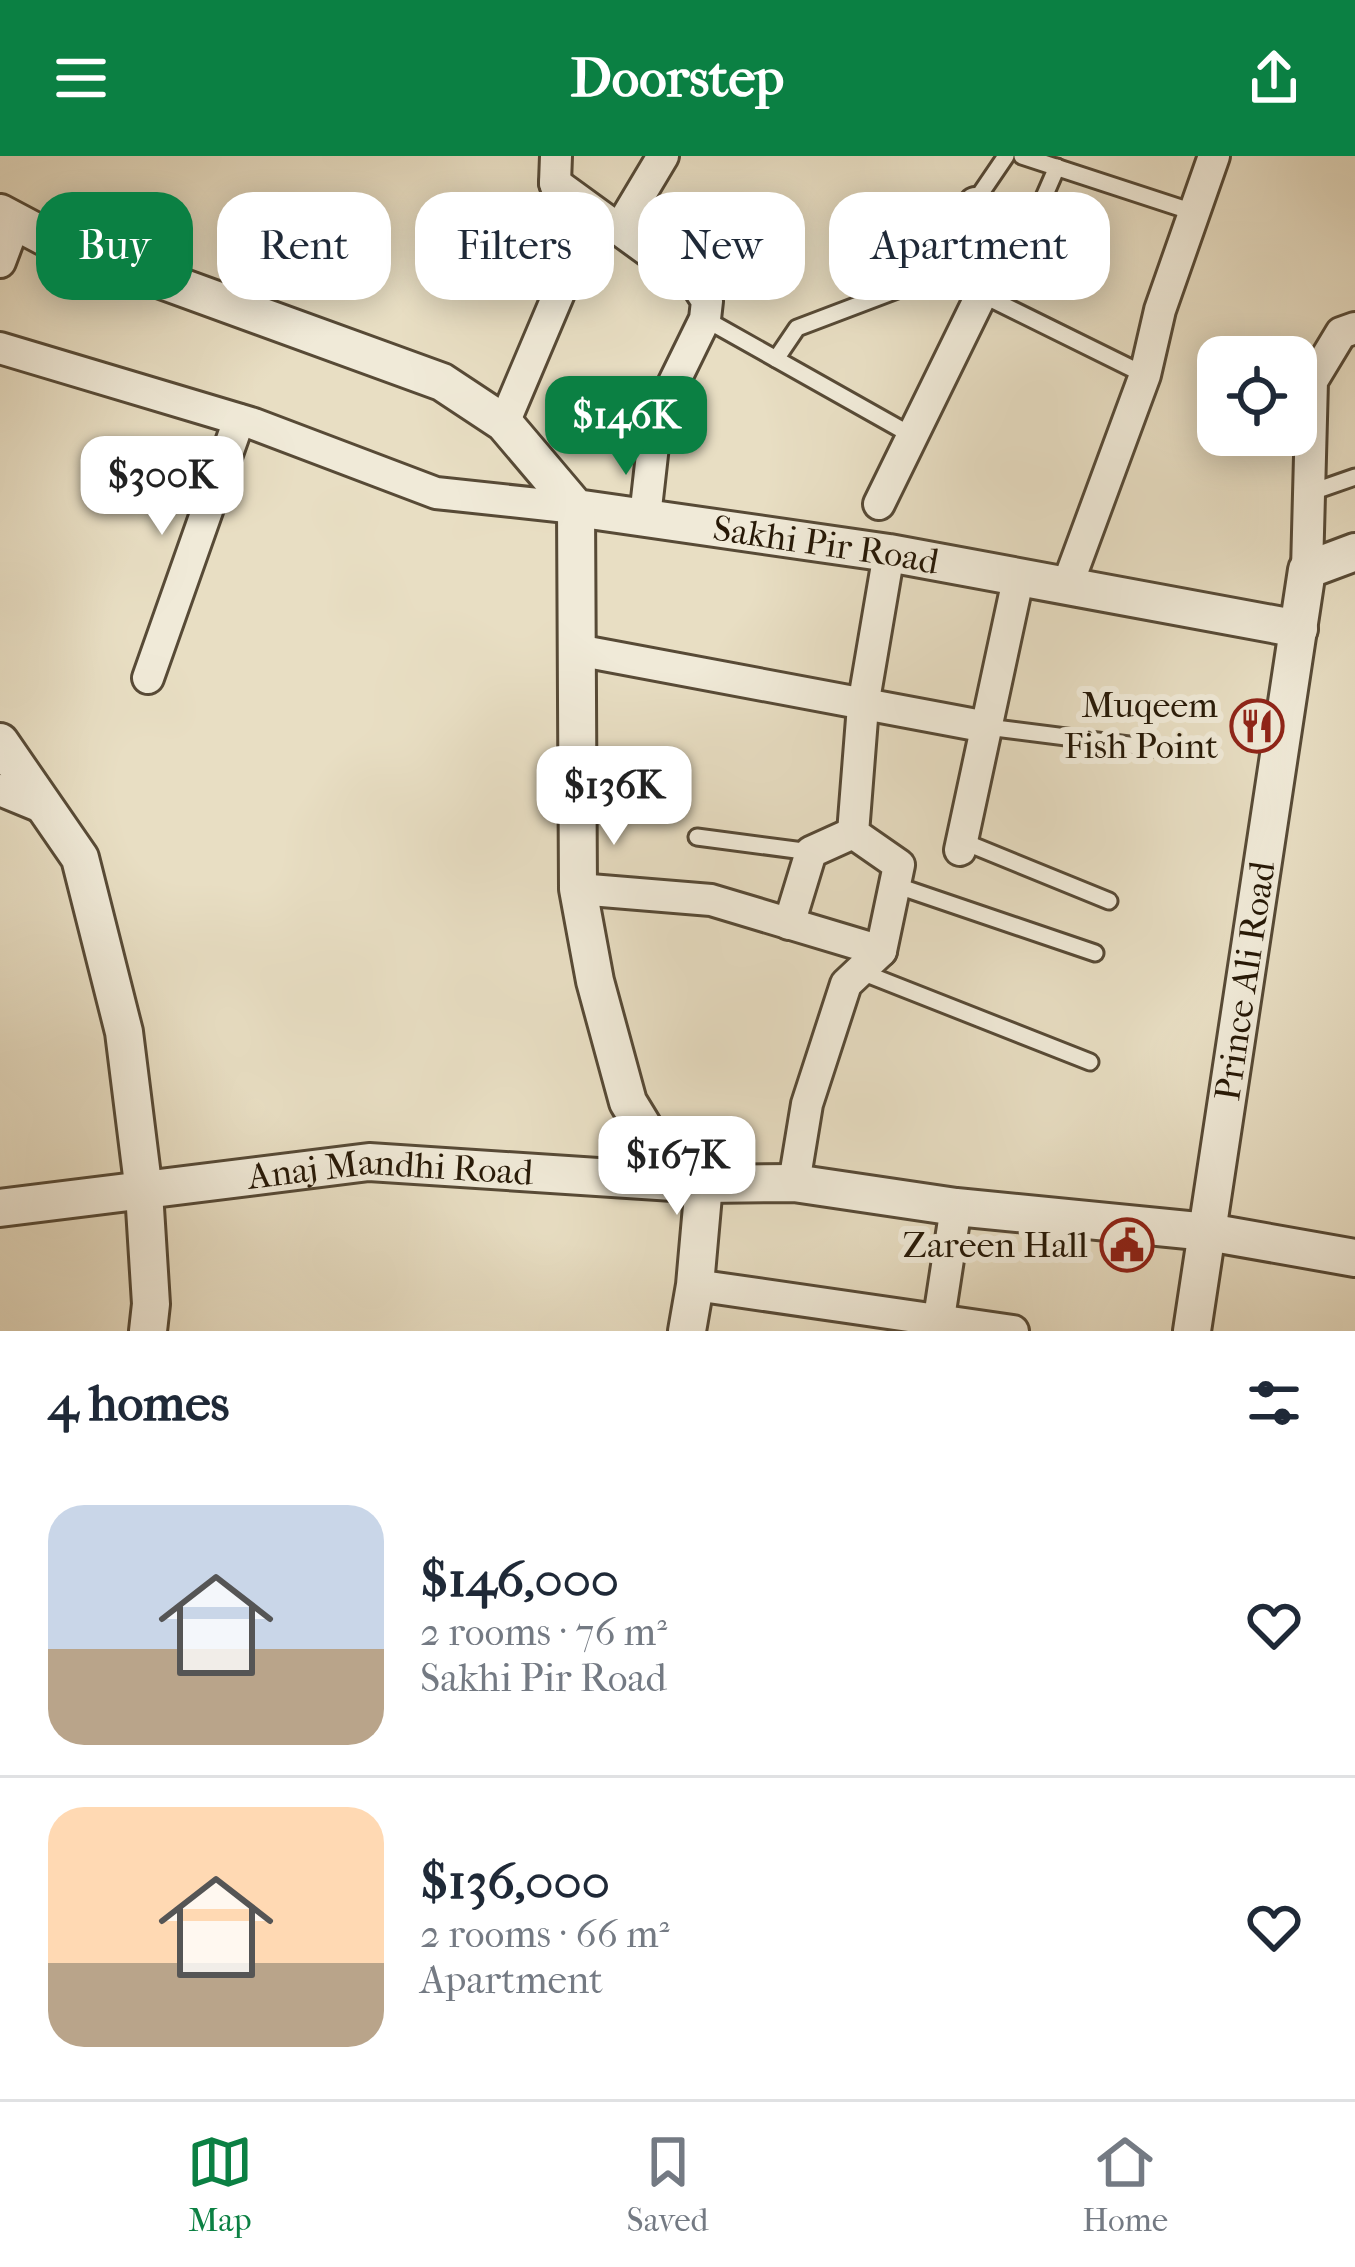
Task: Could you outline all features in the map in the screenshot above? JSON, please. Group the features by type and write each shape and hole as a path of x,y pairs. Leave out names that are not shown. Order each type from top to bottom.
{"street":[{"path":"620,228 663,156"},
{"path":"1067,586 1145,375 1160,310 1214,156"},
{"path":"556,170 620,228 698,287 707,301 705,319 656,419 645,517"},
{"path":"504,423 576,253 556,170"},
{"path":"0,262 7,217 50,238 442,382 504,423 576,508 578,889 595,981 628,1102 656,1148 704,1184 687,1331"},
{"path":"879,504 980,300"},
{"path":"1355,328 1341,333 1312,381 1307,570 1355,552"},
{"path":"0,348 239,420 436,493 576,508"},
{"path":"148,678 239,420"},
{"name":"Sakhi Pir Road","path":"576,508 889,553 1299,629"},
{"path":"853,833 863,706 889,553"},
{"name":"Prince Ali Road","path":"1192,1331 1307,570"},
{"path":"961,845 1019,575"},
{"path":"577,650 986,727"},
{"path":"0,742 80,858 124,1033 144,1192 152,1304 148,1331"},
{"path":"0,790 46,808"},
{"path":"789,924 811,852 853,833"},
{"path":"794,1183 807,1104 846,984 870,961 895,885 898,865 853,833"},
{"path":"578,889 711,900 789,924 870,961"},
{"name":"Anaj Mandhi Road","path":"0,1208 369,1162 704,1184 794,1183 956,1208 1208,1232 1355,1258"},
{"path":"938,1326 956,1208"},
{"path":"695,1285 938,1326 1013,1331"}],"lane":[{"path":"982,192 1006,156"},
{"path":"1022,156 1193,212"},
{"path":"1046,192 1057,167"},
{"path":"776,359 797,328 871,300"},
{"path":"993,300 1145,375"},
{"path":"705,319 911,435"},
{"path":"1310,493 1355,477"},
{"path":"986,727 1184,752"},
{"path":"698,837 811,852"},
{"path":"961,845 1109,901"},
{"path":"895,885 1095,953"},
{"path":"870,961 1090,1062"}],"place":[{"name":"Muqeem Fish Point","path":"1257,726"},
{"name":"Zareen Hall","path":"1127,1245"}]}
